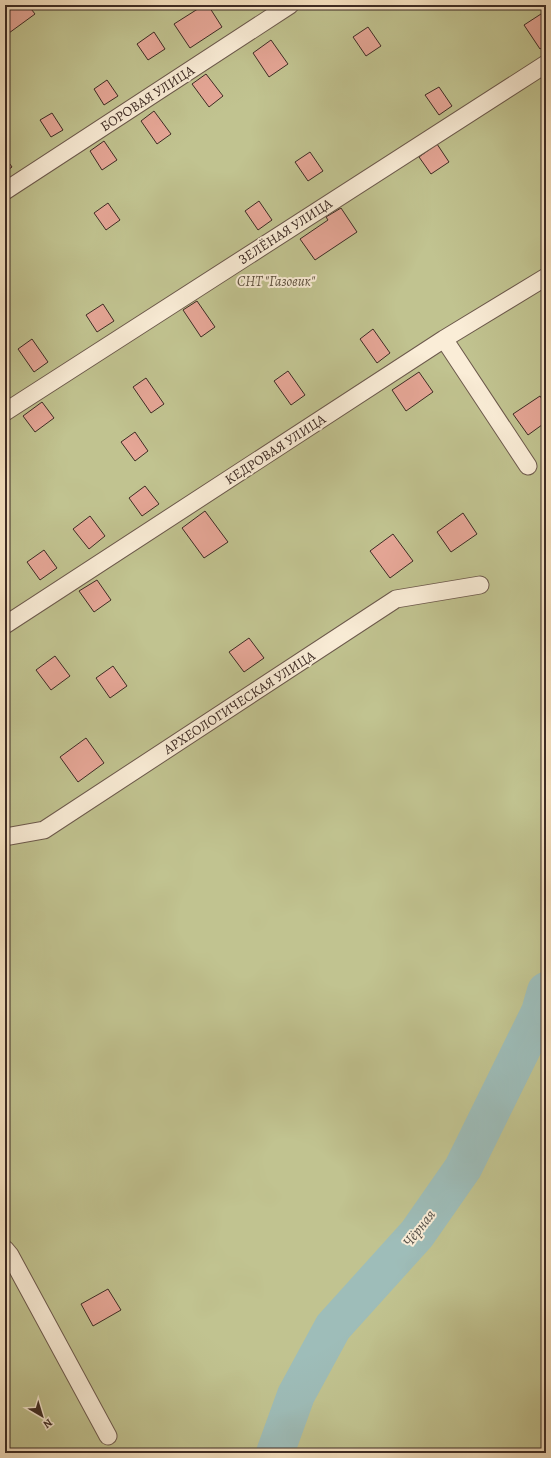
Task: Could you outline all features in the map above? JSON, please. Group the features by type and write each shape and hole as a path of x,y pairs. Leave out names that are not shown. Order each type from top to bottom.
{"street":[{"name":"БОРОВАЯ УЛИЦА","path":"5,191 290,5"},
{"name":"ЗЕЛЁНАЯ УЛИЦА","path":"5,412 546,64"},
{"name":"КЕДРОВАЯ УЛИЦА","path":"5,625 444,339 546,277"},
{"path":"444,339 528,466"},
{"name":"АРХЕОЛОГИЧЕСКАЯ УЛИЦА","path":"5,837 44,830 396,599 480,585"},
{"path":"5,1248 108,1436"}],"green space":[{"name":"СНТ \"Газовик\"","path":"5,5 546,5 546,1453 5,1453"}],"building":[{"path":"5,5 28,5 35,14 9,33 5,27"},
{"path":"204,5 208,5 222,27 190,48 174,24"},
{"path":"541,14 546,22 546,45 540,49 524,25"},
{"path":"368,27 381,46 366,56 353,37"},
{"path":"154,32 165,49 148,60 137,44"},
{"path":"271,40 288,64 269,77 253,53"},
{"path":"206,74 223,96 209,107 192,84"},
{"path":"107,80 118,96 104,105 94,89"},
{"path":"439,87 452,106 439,115 425,95"},
{"path":"154,111 171,134 157,144 141,121"},
{"path":"52,113 63,130 51,137 40,120"},
{"path":"104,141 117,160 102,170 90,151"},
{"path":"437,144 449,162 431,174 419,157"},
{"path":"310,152 323,171 308,181 295,162"},
{"path":"5,157 12,167 5,172"},
{"path":"259,201 272,220 258,230 245,211"},
{"path":"108,203 120,220 106,230 94,213"},
{"path":"341,208 357,232 315,260 300,239 328,220 326,217"},
{"path":"197,301 215,327 201,337 183,310"},
{"path":"103,304 114,321 97,332 86,315"},
{"path":"373,329 390,353 377,363 360,339"},
{"path":"32,339 48,362 34,372 18,349"},
{"path":"288,371 305,395 291,405 274,381"},
{"path":"419,372 433,392 406,411 392,390"},
{"path":"146,378 164,404 151,413 133,387"},
{"path":"540,396 546,405 546,422 528,435 513,414"},
{"path":"42,402 54,418 35,432 23,416"},
{"path":"135,432 148,451 135,461 121,442"},
{"path":"145,486 159,504 142,516 129,498"},
{"path":"205,511 228,542 204,558 182,528"},
{"path":"463,513 477,534 451,552 437,532"},
{"path":"90,516 105,536 89,549 73,529"},
{"path":"393,534 413,561 390,578 370,551"},
{"path":"44,550 57,568 40,580 27,562"},
{"path":"97,580 111,600 94,612 79,591"},
{"path":"249,638 264,658 244,672 229,652"},
{"path":"55,656 70,676 51,690 36,670"},
{"path":"113,666 127,686 110,698 96,678"},
{"path":"86,738 104,763 78,782 60,757"},
{"path":"108,1289 121,1310 93,1326 81,1304"}],"waterway":[{"name":"Чёрная","path":"275,1453 296,1395 333,1327 417,1234 463,1168 540,1012 546,991"}]}
